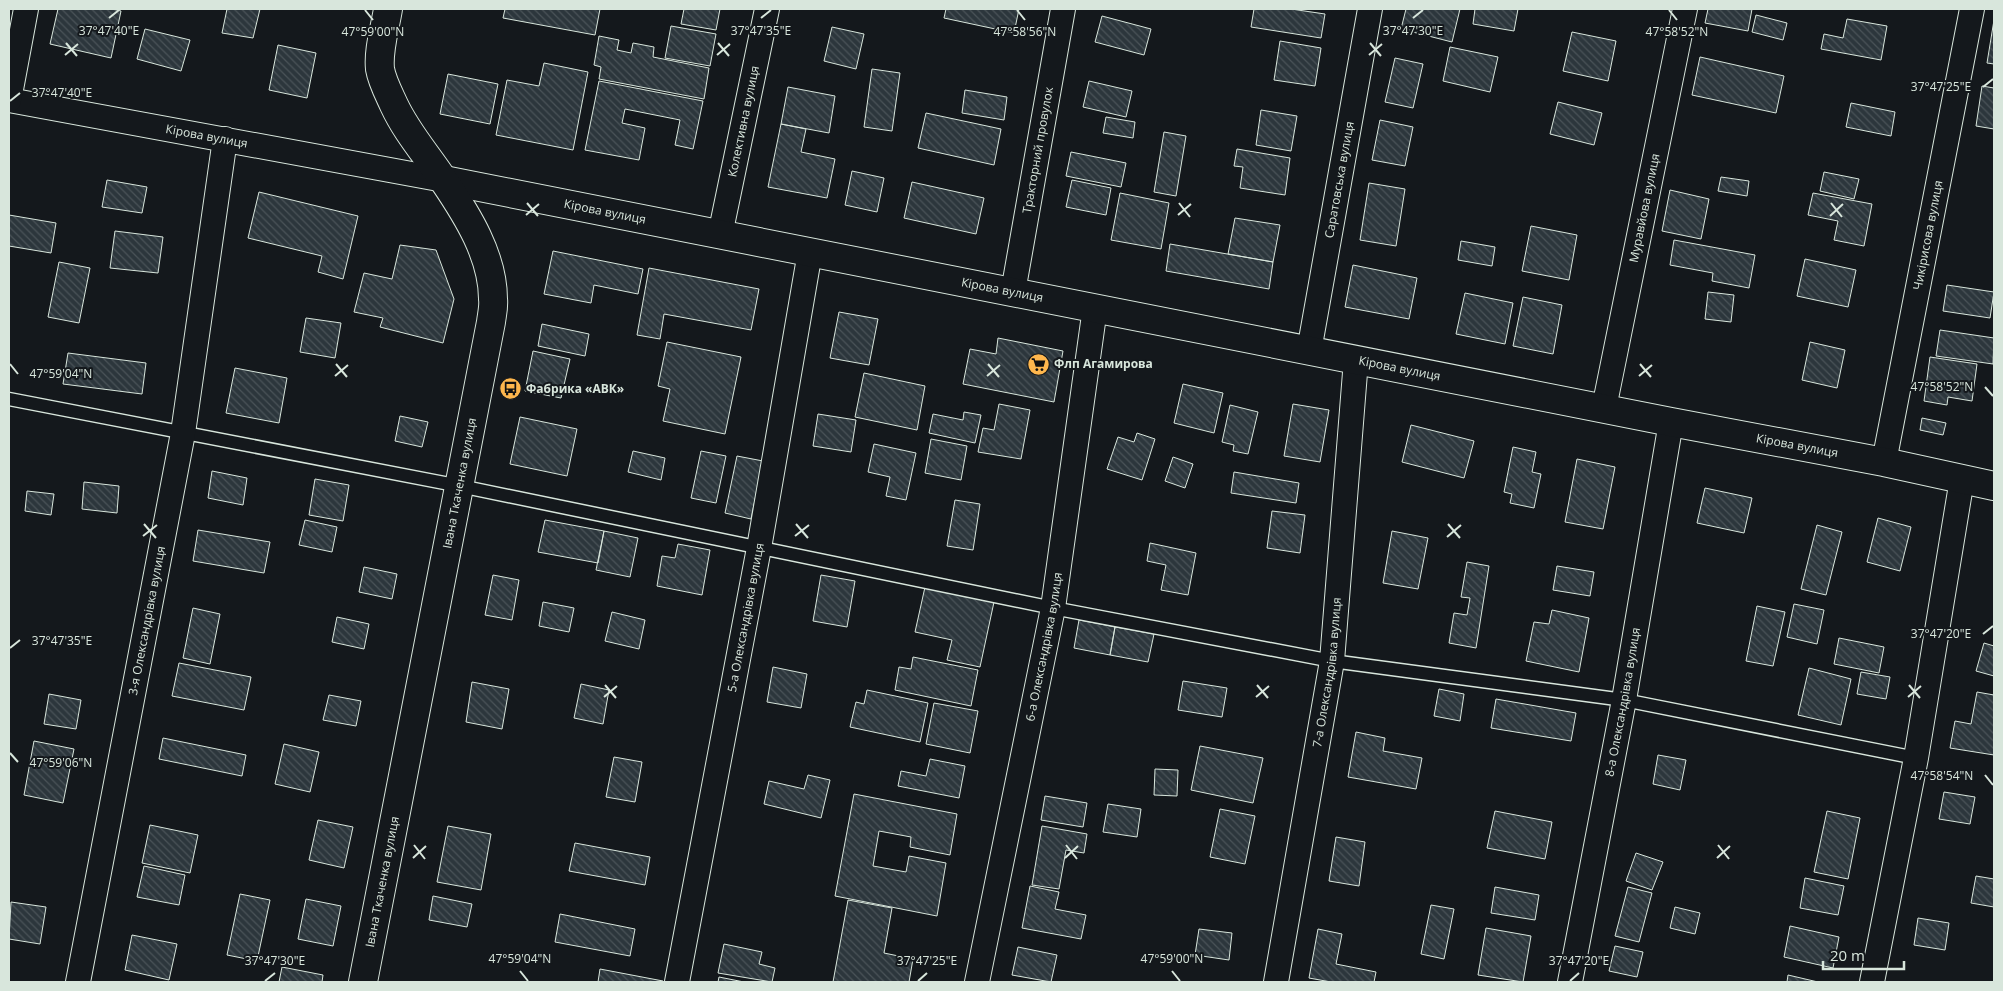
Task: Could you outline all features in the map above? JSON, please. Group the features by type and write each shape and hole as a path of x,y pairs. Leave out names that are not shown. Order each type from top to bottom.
{"street":[{"path":"9,100 26,9"},
{"name":"Івана Ткаченка вулиця","path":"363,982 460,486 494,300 491,274 469,222 444,180 400,118 380,70 382,41 388,9"},
{"name":"Колективна вулиця","path":"720,235 767,9"},
{"name":"Тракторний провулок","path":"1013,292 1063,9"},
{"name":"Саратовська вулиця","path":"1309,351 1370,9"},
{"name":"Муравйова вулиця","path":"1604,408 1685,9"},
{"name":"Чикірисова вулиця","path":"1884,462 1972,9"},
{"name":"Кірова вулиця","path":"9,100 444,180 1671,422 1884,462 1994,486"},
{"name":"3-я Олександрівка вулиця","path":"78,982 183,433 225,139"},
{"name":"5-а Олександрівка вулиця","path":"677,982 759,548 810,252"},
{"name":"6-а Олександрівка вулиця","path":"977,982 1053,608 1095,308"},
{"name":"7-а Олександрівка вулиця","path":"1276,982 1332,661 1356,360"},
{"name":"8-а Олександрівка вулиця","path":"1570,982 1624,700 1671,422"},
{"path":"1872,982 1916,758 1962,479"}],"lane":[{"path":"9,399 460,486 1053,608 1332,661 1624,700 1916,758"}],"building":[{"path":"58,9 113,9 121,11 111,58 50,44"},
{"path":"227,9 260,9 253,38 222,33"},
{"path":"505,9 600,9 595,35 503,18"},
{"path":"684,9 720,9 716,30 681,24"},
{"path":"946,9 1019,9 1014,33 944,18"},
{"path":"1254,9 1291,9 1325,14 1321,38 1251,27"},
{"path":"1406,9 1460,9 1452,42 1401,29"},
{"path":"1475,9 1518,9 1514,31 1473,24"},
{"path":"1708,9 1752,9 1748,31 1705,23"},
{"path":"1756,15 1787,23 1783,40 1752,32"},
{"path":"1102,16 1151,29 1144,55 1095,42"},
{"path":"1847,19 1887,26 1881,60 1821,49 1824,34 1843,38"},
{"path":"1994,20 1994,64 1987,63"},
{"path":"671,26 716,34 710,66 665,58"},
{"path":"832,27 864,34 856,69 824,61"},
{"path":"145,29 190,40 181,71 137,59"},
{"path":"1572,32 1616,41 1608,81 1563,71"},
{"path":"599,36 619,40 617,50 631,53 633,43 654,47 653,57 709,68 704,99 599,79 601,67 594,65"},
{"path":"1280,41 1321,48 1315,86 1274,80"},
{"path":"278,45 316,53 307,98 269,90"},
{"path":"1450,47 1498,57 1490,92 1443,81"},
{"path":"1700,57 1784,76 1776,113 1692,95"},
{"path":"1395,58 1423,64 1413,108 1385,102"},
{"path":"544,63 588,72 573,150 496,135 507,80 539,86"},
{"path":"872,69 900,73 892,131 864,127"},
{"path":"448,74 498,84 490,124 440,114"},
{"path":"599,81 703,101 693,149 675,145 680,120 625,109 622,123 645,128 639,160 585,150"},
{"path":"1089,81 1132,91 1126,117 1083,107"},
{"path":"1982,86 1994,88 1994,129 1976,126"},
{"path":"788,87 835,96 829,133 781,124"},
{"path":"965,90 1007,97 1004,120 962,113"},
{"path":"1558,102 1602,113 1594,145 1550,134"},
{"path":"1851,103 1895,112 1891,136 1846,127"},
{"path":"1261,110 1297,116 1291,151 1256,145"},
{"path":"926,113 1001,129 994,165 918,148"},
{"path":"1106,117 1135,122 1133,138 1103,133"},
{"path":"1380,120 1413,127 1405,166 1372,160"},
{"path":"781,124 806,129 801,152 835,159 827,198 768,187"},
{"path":"1164,132 1186,136 1176,196 1154,192"},
{"path":"1237,149 1290,158 1285,195 1240,188 1243,167 1234,166"},
{"path":"1071,152 1126,163 1121,187 1066,176"},
{"path":"852,171 884,178 877,212 845,205"},
{"path":"1824,172 1859,179 1854,199 1820,191"},
{"path":"1721,177 1749,181 1747,196 1718,191"},
{"path":"107,180 147,187 142,213 102,207"},
{"path":"1072,180 1111,188 1106,215 1066,207"},
{"path":"912,182 984,198 976,234 904,218"},
{"path":"1369,183 1405,189 1396,246 1360,240"},
{"path":"1670,190 1709,199 1701,239 1662,231"},
{"path":"259,192 358,216 343,279 318,272 322,256 248,238"},
{"path":"1120,193 1169,203 1161,249 1111,240"},
{"path":"1813,193 1872,204 1864,246 1834,240 1838,221 1808,215"},
{"path":"9,215 56,223 51,253 9,246"},
{"path":"1235,218 1280,225 1273,262 1228,254"},
{"path":"1531,226 1577,235 1569,280 1522,271"},
{"path":"115,231 163,237 158,273 110,268"},
{"path":"1674,240 1755,255 1749,288 1712,281 1713,273 1670,265"},
{"path":"1461,241 1495,247 1492,266 1458,260"},
{"path":"1170,244 1273,262 1269,289 1166,271"},
{"path":"400,245 436,250 454,299 443,343 380,327 383,318 354,312 364,273 392,279"},
{"path":"553,251 643,269 638,294 594,285 591,303 544,294"},
{"path":"1805,259 1856,270 1848,307 1797,296"},
{"path":"59,262 90,268 79,323 48,317"},
{"path":"1353,265 1417,278 1409,319 1345,307"},
{"path":"649,268 759,289 751,330 664,314 660,339 637,335"},
{"path":"1947,285 1994,292 1990,318 1943,311"},
{"path":"1708,292 1734,295 1731,322 1705,319"},
{"path":"1465,293 1513,303 1505,344 1456,334"},
{"path":"1523,297 1562,305 1553,354 1513,346"},
{"path":"839,312 878,319 869,365 830,358"},
{"path":"306,318 341,323 335,358 300,352"},
{"path":"542,324 589,334 585,356 538,346"},
{"path":"1940,330 1994,338 1993,364 1936,356"},
{"path":"998,338 1063,351 1054,402 963,384 970,349 996,354"},
{"path":"667,342 741,357 725,434 663,421 670,389 658,386"},
{"path":"1810,342 1845,350 1837,388 1802,380"},
{"path":"533,351 570,359 561,398 525,391"},
{"path":"68,353 146,363 142,394 63,384"},
{"path":"1930,357 1977,364 1972,401 1948,397 1947,405 1924,401"},
{"path":"235,368 287,378 279,423 226,413"},
{"path":"864,373 925,386 917,430 855,417"},
{"path":"1183,384 1223,393 1214,433 1174,423"},
{"path":"999,404 1030,410 1021,459 978,452 983,428 994,430"},
{"path":"1293,404 1329,410 1320,462 1284,456"},
{"path":"1230,405 1258,412 1248,454 1233,451 1234,445 1222,442"},
{"path":"964,412 981,415 975,443 929,433 933,414 963,420"},
{"path":"818,414 856,420 851,452 813,446"},
{"path":"400,416 428,422 422,447 395,441"},
{"path":"520,417 577,429 567,476 510,464"},
{"path":"1922,418 1946,423 1943,435 1920,430"},
{"path":"1411,425 1474,441 1464,478 1402,462"},
{"path":"1137,433 1155,439 1142,480 1107,469 1118,437 1134,442"},
{"path":"931,439 967,446 961,480 925,473"},
{"path":"874,444 916,453 906,500 886,496 890,477 868,472"},
{"path":"1513,447 1536,452 1532,472 1541,474 1534,508 1510,503 1512,494 1504,492"},
{"path":"633,451 665,458 661,480 628,472"},
{"path":"701,451 726,456 716,503 691,498"},
{"path":"737,456 763,461 751,519 725,513"},
{"path":"1173,457 1193,464 1185,488 1165,481"},
{"path":"1577,459 1615,467 1603,529 1565,522"},
{"path":"212,471 247,478 243,505 208,498"},
{"path":"1234,472 1299,483 1296,503 1231,493"},
{"path":"315,479 349,485 343,521 309,515"},
{"path":"84,482 119,486 117,513 82,509"},
{"path":"1705,488 1752,498 1744,533 1697,523"},
{"path":"27,491 54,494 51,515 25,511"},
{"path":"955,500 980,504 973,550 947,546"},
{"path":"1272,511 1305,515 1300,553 1267,548"},
{"path":"1878,518 1911,527 1900,571 1867,562"},
{"path":"305,520 337,527 332,552 299,545"},
{"path":"545,520 604,531 598,563 538,552"},
{"path":"1817,525 1842,532 1826,595 1801,589"},
{"path":"198,530 270,542 264,573 193,561"},
{"path":"604,531 638,538 630,577 596,570"},
{"path":"1392,531 1428,538 1418,589 1383,583"},
{"path":"1150,543 1196,553 1188,595 1161,590 1166,565 1147,561"},
{"path":"678,544 710,550 702,595 657,586 662,556 675,558"},
{"path":"1467,562 1489,566 1476,648 1449,643 1454,613 1467,615 1470,598 1461,597"},
{"path":"1557,566 1594,572 1590,596 1553,590"},
{"path":"364,567 397,574 392,599 359,592"},
{"path":"493,575 519,580 512,620 485,615"},
{"path":"821,575 855,581 847,627 813,621"},
{"path":"925,587 994,602 980,667 947,660 952,640 915,632"},
{"path":"543,602 574,608 569,632 539,626"},
{"path":"1794,604 1824,610 1817,644 1787,637"},
{"path":"1757,606 1785,612 1773,666 1746,661"},
{"path":"193,608 220,614 210,664 183,658"},
{"path":"1552,610 1589,618 1579,672 1526,661 1534,622 1549,624"},
{"path":"612,612 645,620 639,649 605,641"},
{"path":"337,617 369,624 364,649 332,642"},
{"path":"1079,620 1115,627 1110,655 1074,648"},
{"path":"1115,627 1154,634 1148,662 1110,655"},
{"path":"1839,638 1884,647 1879,673 1834,664"},
{"path":"1984,643 1994,646 1994,676 1976,671"},
{"path":"913,657 978,670 971,706 895,690 899,667 911,669"},
{"path":"179,663 251,677 244,710 172,696"},
{"path":"773,667 807,674 801,708 767,702"},
{"path":"1809,668 1851,679 1841,725 1798,715"},
{"path":"1861,672 1890,677 1886,699 1857,694"},
{"path":"1183,681 1227,688 1222,717 1178,710"},
{"path":"472,682 509,689 502,729 466,722"},
{"path":"581,684 609,690 603,724 574,718"},
{"path":"1439,689 1464,694 1460,721 1434,716"},
{"path":"867,690 928,703 920,742 850,727 856,702 864,704"},
{"path":"1977,692 1994,695 1994,755 1950,748 1955,721 1971,724"},
{"path":"49,694 81,700 76,729 44,724"},
{"path":"329,695 361,701 356,726 323,720"},
{"path":"1496,699 1576,713 1571,741 1491,728"},
{"path":"934,703 978,711 970,753 926,744"},
{"path":"1356,732 1385,738 1383,751 1422,758 1416,789 1348,777"},
{"path":"163,738 246,755 242,776 159,759"},
{"path":"34,741 74,749 63,803 24,795"},
{"path":"284,744 319,752 310,792 275,784"},
{"path":"1200,746 1263,758 1253,803 1191,790"},
{"path":"1658,755 1686,760 1680,790 1653,784"},
{"path":"614,757 642,762 635,802 606,797"},
{"path":"930,759 965,766 959,798 898,786 901,771 926,776"},
{"path":"1155,769 1178,770 1177,796 1154,795"},
{"path":"808,775 830,780 821,818 764,804 769,781 804,789"},
{"path":"1944,792 1975,797 1970,824 1939,819"},
{"path":"854,794 957,814 950,855 910,847 911,837 879,831 873,866 906,872 909,856 946,863 937,916 835,896"},
{"path":"1045,796 1087,803 1083,827 1041,820"},
{"path":"1108,804 1141,809 1137,837 1103,832"},
{"path":"1220,809 1255,816 1245,864 1210,857"},
{"path":"1495,811 1552,822 1545,859 1487,848"},
{"path":"1827,811 1860,818 1848,879 1814,872"},
{"path":"318,820 353,827 344,868 309,860"},
{"path":"150,825 198,835 190,873 142,863"},
{"path":"448,826 491,834 481,890 437,882"},
{"path":"1042,826 1087,834 1084,853 1066,850 1059,889 1032,885"},
{"path":"1336,837 1365,842 1359,886 1329,881"},
{"path":"575,843 650,857 645,885 569,871"},
{"path":"1636,853 1663,862 1652,890 1626,881"},
{"path":"144,866 185,875 179,905 137,897"},
{"path":"1976,876 1994,879 1994,907 1971,903"},
{"path":"1805,878 1844,886 1838,915 1800,908"},
{"path":"1030,886 1059,892 1055,909 1086,915 1081,939 1022,928"},
{"path":"1495,887 1539,895 1535,920 1491,913"},
{"path":"1628,887 1652,893 1639,942 1615,936"},
{"path":"240,894 270,900 257,961 227,955"},
{"path":"433,896 472,904 467,927 429,920"},
{"path":"306,899 341,906 333,946 298,939"},
{"path":"848,900 892,908 884,953 913,959 909,982 833,982"},
{"path":"11,902 46,907 40,944 9,939"},
{"path":"1431,905 1454,909 1444,959 1421,954"},
{"path":"1675,907 1700,913 1695,934 1670,928"},
{"path":"560,914 635,929 630,956 555,942"},
{"path":"1918,918 1949,923 1945,950 1914,945"},
{"path":"1790,926 1839,937 1833,968 1784,957"},
{"path":"1486,928 1531,936 1523,982 1478,975"},
{"path":"1199,929 1232,933 1229,960 1195,955"},
{"path":"1318,929 1342,934 1336,964 1376,972 1374,982 1331,982 1309,978"},
{"path":"132,935 177,944 169,980 125,970"},
{"path":"724,944 762,952 759,964 775,968 772,982 718,973"},
{"path":"1615,946 1643,952 1637,977 1609,971"},
{"path":"1018,947 1057,955 1051,982 1012,975"},
{"path":"282,967 323,975 322,982 279,982"},
{"path":"600,969 663,981 663,982 598,982"},
{"path":"1788,975 1818,982 1787,982"},
{"path":"719,977 744,982 718,982"}],"place":[{"name":"Флп Агамирова","path":"1038,364"},
{"name":"Фабрика «АВК»","path":"510,389"}]}
